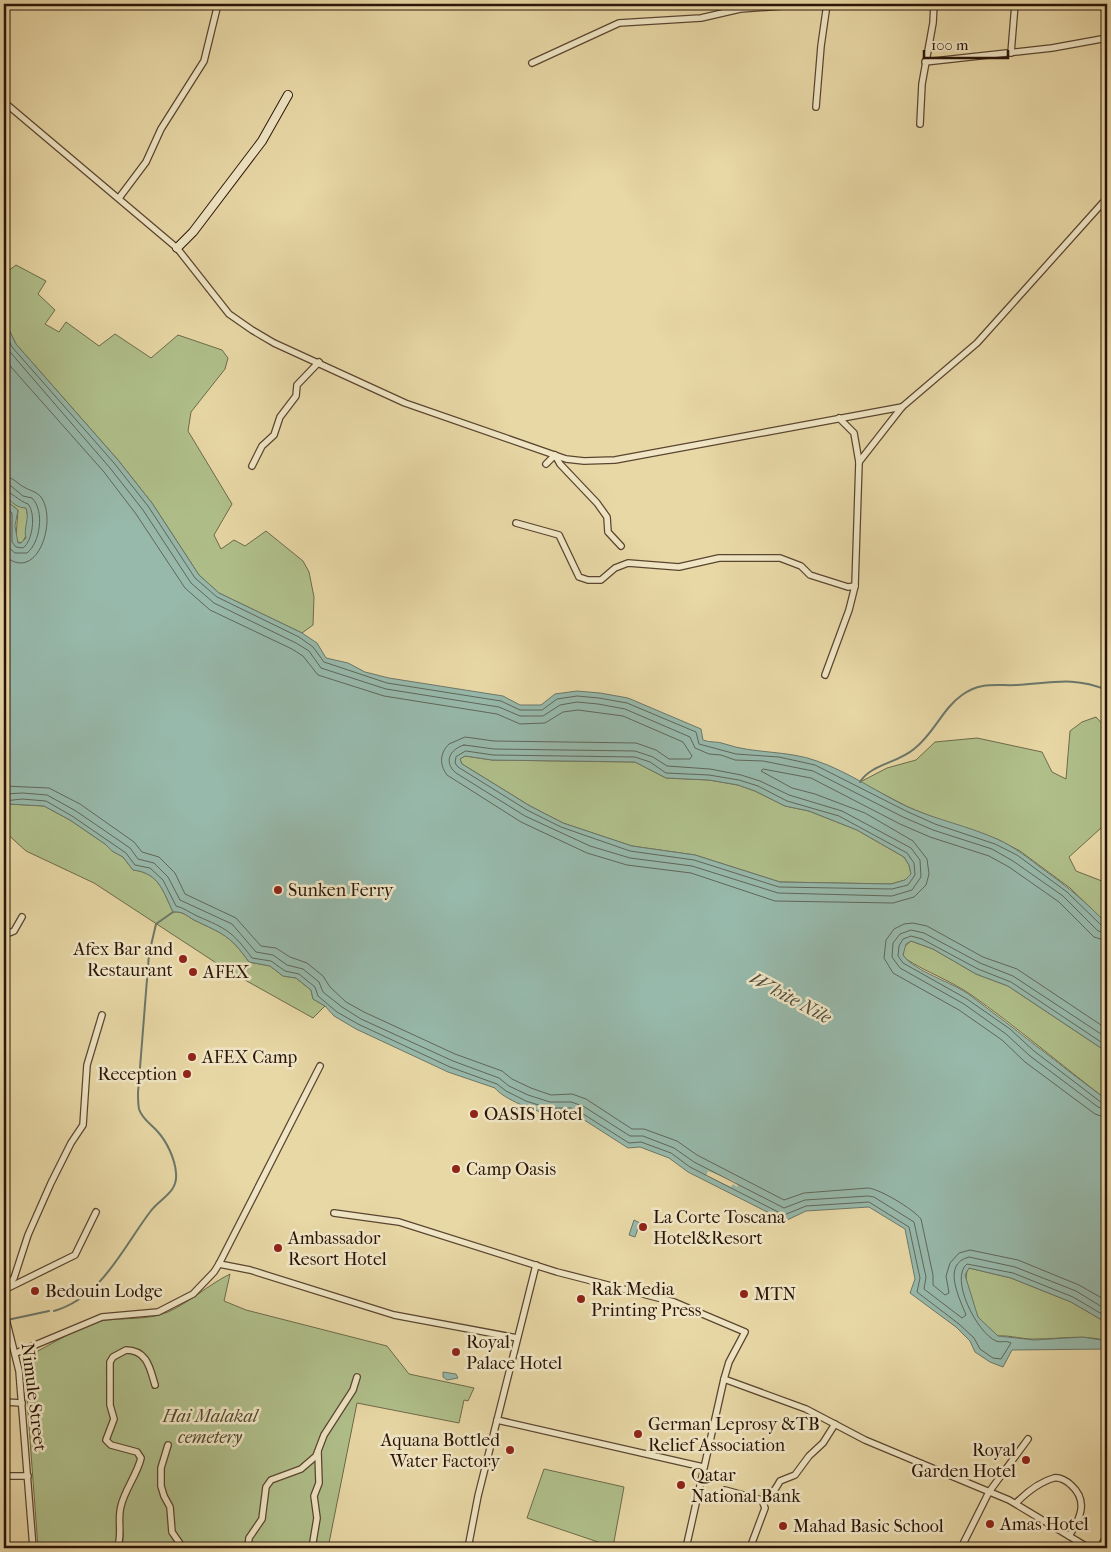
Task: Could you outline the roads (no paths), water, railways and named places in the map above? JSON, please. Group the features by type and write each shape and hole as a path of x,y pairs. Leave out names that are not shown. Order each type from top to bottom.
{"street":[{"path":"118,198 146,162 161,129 204,61 218,4"},
{"path":"532,63 619,23 701,18 740,10 809,4"},
{"path":"816,107 820,46 827,4"},
{"path":"920,124 934,4"},
{"path":"1012,52 1015,4"},
{"path":"1100,4 1107,14"},
{"path":"926,62 1107,38"},
{"path":"177,248 193,232 262,141 288,95"},
{"path":"4,102 177,248 229,314 274,343 405,403 555,455 584,461 615,460 902,407"},
{"path":"859,462 902,407 977,342 1107,198"},
{"path":"252,466 262,446 274,435 280,417 296,396 297,385 319,362"},
{"path":"825,675 855,586 859,462 854,433 839,418"},
{"path":"546,464 555,455"},
{"path":"555,455 560,464 597,503 607,517 608,532 621,546"},
{"path":"516,523 559,535 579,576 588,580 600,580 620,565 628,563 679,567 720,558 780,558 801,566 810,575 848,586 855,586"},
{"path":"4,935 14,932 22,918"},
{"path":"5,1290 14,1278 28,1235 50,1183 71,1143 83,1125 87,1065 102,1015"},
{"path":"16,1353 102,1317 158,1312 192,1294 214,1272 219,1264 320,1066"},
{"path":"5,1290 75,1254 96,1212"},
{"path":"334,1212 399,1222 536,1265 674,1302 745,1332 729,1362 724,1379 686,1548"},
{"path":"219,1264 250,1270 394,1315 517,1338"},
{"path":"468,1548 497,1420 536,1265"},
{"name":"Nimule Street","path":"4,1311 16,1353 22,1403 33,1548"},
{"path":"122,1548 118,1523 120,1508 141,1458 137,1452 111,1445 106,1440 114,1419 110,1405 110,1362 122,1351 129,1350 139,1353 148,1362 155,1385"},
{"path":"312,1548 317,1518 314,1496 319,1483 318,1452 324,1435 353,1390 357,1377"},
{"path":"724,1379 799,1406 865,1440 950,1473 1016,1503 1089,1548"},
{"path":"4,1402 22,1403"},
{"path":"497,1420 703,1468"},
{"path":"725,1490 762,1500 777,1490 780,1482 795,1475 809,1456 823,1443 835,1424"},
{"path":"961,1548 989,1492 1028,1439"},
{"path":"168,1445 161,1468 161,1486 171,1512 172,1532 183,1548"},
{"path":"248,1548 249,1538 261,1522 264,1491 271,1480 301,1469 318,1452"},
{"path":"4,1476 28,1476"},
{"path":"1016,1503 1035,1486 1055,1478 1064,1479 1077,1490 1083,1503 1079,1521 1069,1536"},
{"path":"750,1548 764,1508 762,1500"},
{"path":"1100,1548 1107,1535"},
{"path":"116,1548 120,1541"}],"water":[{"name":"White Nile","path":"4,320 16,344 118,460 152,503 199,575 219,593 302,633 317,643 326,658 348,663 365,672 389,678 503,696 520,705 541,705 555,694 577,691 628,698 701,729 703,740 747,749 794,755 829,766 908,807 1004,842 1022,853 1061,883 1085,902 1107,924 1107,1052 1008,986 976,974 933,949 911,941 906,944 903,955 916,967 971,996 1107,1100 1107,1323 1071,1302 1011,1278 969,1268 965,1275 978,1317 998,1336 1034,1340 1083,1337 1107,1341 1107,1349 1012,1350 1003,1367 990,1362 975,1352 970,1341 956,1327 910,1293 915,1279 905,1229 869,1207 806,1211 785,1221 688,1172 669,1158 640,1147 628,1148 578,1116 538,1111 505,1097 495,1088 448,1072 356,1029 334,1016 325,1006 313,999 311,990 296,978 283,976 270,966 249,962 225,936 185,914 173,912 163,890 154,879 142,872 133,870 123,857 70,820 44,806 9,804 4,807 4,499 18,510 15,526 18,543 21,543 26,538 27,512 26,508 22,508 12,502 4,490","holes":["465,756 492,760 635,762 666,778 709,780 738,785 785,806 809,811 857,830 904,857 909,865 911,874 905,880 891,884 780,882 695,855 632,846 563,823 530,806 462,764 460,759"]},
{"path":"634,1220 640,1223 635,1237 629,1235"},
{"path":"443,1372 456,1374 458,1378 447,1380 443,1377"}],"waterway":[{"path":"860,782 871,771 908,754 921,743 955,701 976,688 989,685 1017,685 1062,681 1084,683 1107,690"},
{"path":"54,1311 71,1304 98,1283 110,1270 150,1212 168,1195 176,1180 172,1157 161,1136 140,1113 138,1095 149,954 156,924 173,912"},
{"path":"7,1320 49,1311"}],"place":[{"name":"Sunken Ferry","path":"278,890"},
{"name":"Afex Bar and Restaurant","path":"183,959"},
{"name":"AFEX","path":"193,972"},
{"name":"AFEX Camp","path":"192,1057"},
{"name":"Reception","path":"187,1074"},
{"name":"OASIS Hotel","path":"474,1114"},
{"name":"Camp Oasis","path":"456,1169"},
{"name":"La Corte Toscana Hotel&Resort","path":"643,1227"},
{"name":"Ambassador Resort Hotel","path":"278,1248"},
{"name":"Bedouin Lodge","path":"35,1291"},
{"name":"MTN","path":"744,1294"},
{"name":"Rak Media Printing Press","path":"581,1299"},
{"name":"Royal Palace Hotel","path":"456,1352"},
{"name":"German Leprosy &TB Relief Association","path":"638,1434"},
{"name":"Aquana Bottled Water Factory","path":"510,1450"},
{"name":"Royal Garden Hotel","path":"1026,1460"},
{"name":"Qatar National Bank","path":"681,1485"},
{"name":"Amas Hotel","path":"990,1524"},
{"name":"Mahad Basic School","path":"783,1526"}],"park label":[{"name":"Hai Malakal cemetery","path":"210,1426"}]}
